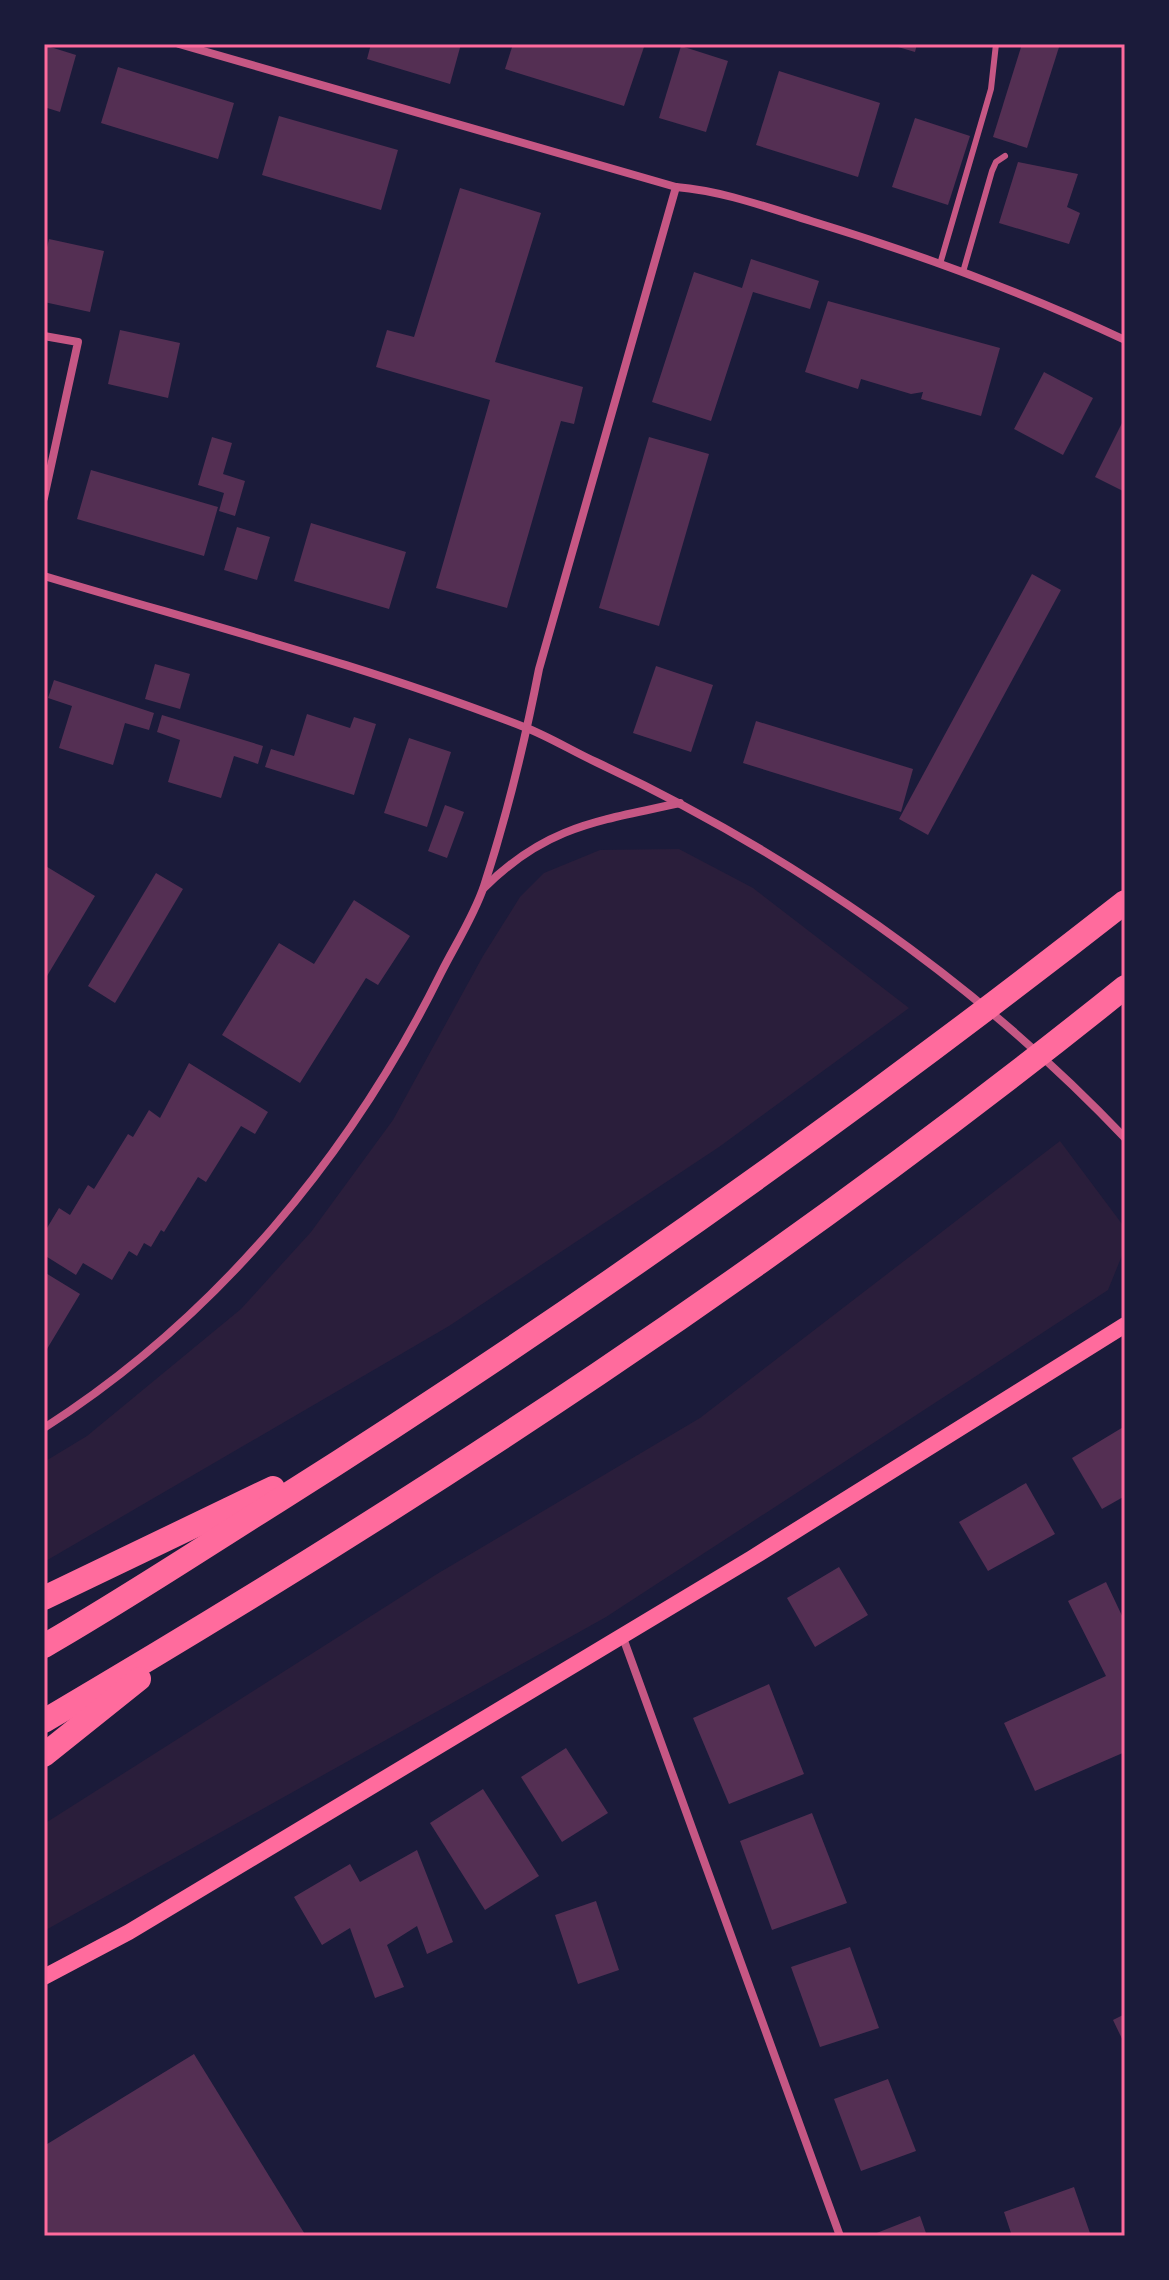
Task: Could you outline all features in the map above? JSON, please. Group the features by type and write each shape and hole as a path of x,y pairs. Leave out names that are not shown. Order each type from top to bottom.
{"highway":[{"path":"44,1646 376,1439 601,1290 818,1136 1125,902"},
{"path":"44,1721 205,1626 651,1338 872,1179 1125,987"},
{"path":"44,1598 376,1439"},
{"path":"44,1755 205,1626"}],"main road":[{"path":"44,1977 129,1932 622,1635 1125,1325"}],"street":[{"path":"179,44 676,187 709,190 963,272 1023,294 1125,340"},
{"path":"44,1428 186,1321 280,1220 347,1133 396,1058 483,888 528,728 539,669 676,187"},
{"path":"44,336 78,342 44,498"},
{"path":"44,576 446,699 528,728 681,803 805,878 935,968 1024,1041 1125,1138"},
{"path":"483,888 521,855 568,830 588,822 681,803"},
{"path":"622,1635 840,2236"}],"lane":[{"path":"940,264 991,89 996,44"},
{"path":"963,272 992,171 996,162 1005,156"}],"shaded area":[{"path":"679,849 753,888 909,1008 719,1147 449,1326 44,1562 44,1462 87,1436 241,1309 311,1232 393,1120 483,956 520,897 544,873 600,850"},
{"path":"1060,1141 1125,1228 1125,1248 1108,1290 606,1617 44,1931 44,1824 437,1574 700,1418"}],"building":[{"path":"371,44 461,44 450,84 367,59"},
{"path":"513,44 645,44 624,106 505,69"},
{"path":"888,44 917,44 915,52"},
{"path":"1022,44 1060,44 1027,148 993,137"},
{"path":"44,45 76,55 60,112 44,107"},
{"path":"681,46 728,61 706,132 659,118"},
{"path":"118,67 234,103 218,159 101,123"},
{"path":"779,71 880,103 858,177 756,145"},
{"path":"279,116 398,150 381,210 262,175"},
{"path":"915,118 970,136 948,205 892,187"},
{"path":"1018,162 1078,174 1067,207 1080,213 1069,244 999,223"},
{"path":"460,188 541,213 495,362 583,387 574,424 561,421 507,608 436,588 490,400 376,367 387,330 414,337"},
{"path":"49,239 104,251 90,312 44,302 44,260"},
{"path":"751,259 819,281 810,309 753,292 711,421 652,402 694,272 742,288"},
{"path":"828,301 1000,348 981,416 921,399 923,392 911,394 861,379 858,389 805,372"},
{"path":"120,330 180,343 168,398 108,384"},
{"path":"1044,372 1093,398 1063,455 1014,429"},
{"path":"1125,417 1125,492 1095,477"},
{"path":"212,437 232,443 223,474 245,481 235,516 219,511 224,493 198,485"},
{"path":"649,437 709,454 659,626 599,608"},
{"path":"91,470 218,507 204,556 77,519"},
{"path":"311,523 406,552 389,609 294,581"},
{"path":"237,527 270,537 257,580 224,570"},
{"path":"1032,574 1061,590 928,835 899,819"},
{"path":"155,664 190,674 180,709 145,699"},
{"path":"656,666 713,685 691,752 633,733"},
{"path":"54,680 154,713 149,730 125,723 113,765 59,748 72,706 48,698"},
{"path":"307,714 350,728 354,717 376,724 354,795 265,767 271,749 294,756"},
{"path":"162,715 263,746 258,764 234,756 221,798 168,782 180,740 157,732"},
{"path":"756,721 913,769 901,812 743,763"},
{"path":"409,738 451,752 427,827 384,813"},
{"path":"445,805 464,812 447,858 428,851"},
{"path":"44,865 95,896 44,981"},
{"path":"156,873 183,889 115,1003 88,986"},
{"path":"354,900 410,936 378,985 366,978 300,1083 222,1035 279,943 314,964"},
{"path":"189,1063 268,1112 255,1134 241,1126 206,1182 198,1177 164,1232 161,1230 151,1247 144,1243 137,1256 129,1251 112,1280 83,1263 76,1275 44,1255 44,1233 59,1208 70,1215 88,1185 94,1189 128,1134 133,1137 149,1110 160,1118"},
{"path":"44,1272 80,1294 44,1354"},
{"path":"1125,1426 1125,1496 1102,1509 1072,1458"},
{"path":"1026,1483 1055,1534 988,1571 959,1522"},
{"path":"839,1567 868,1615 815,1647 787,1598"},
{"path":"1106,1582 1125,1622 1125,1752 1035,1791 1004,1723 1106,1676 1068,1601"},
{"path":"769,1684 804,1774 729,1804 693,1718"},
{"path":"566,1748 608,1813 562,1842 521,1777"},
{"path":"483,1789 539,1876 485,1910 430,1823"},
{"path":"812,1813 847,1903 772,1930 740,1841"},
{"path":"417,1850 453,1942 427,1954 417,1926 387,1945 404,1987 375,1998 350,1928 322,1945 294,1897 350,1864 360,1882"},
{"path":"596,1901 619,1970 578,1984 555,1915"},
{"path":"850,1947 879,2028 820,2047 791,1967"},
{"path":"1125,2014 1125,2045 1113,2020"},
{"path":"194,2054 306,2236 44,2236 44,2146"},
{"path":"888,2079 916,2151 861,2171 834,2099"},
{"path":"1074,2187 1091,2236 1012,2236 1004,2212"},
{"path":"920,2216 927,2236 869,2236"}]}
